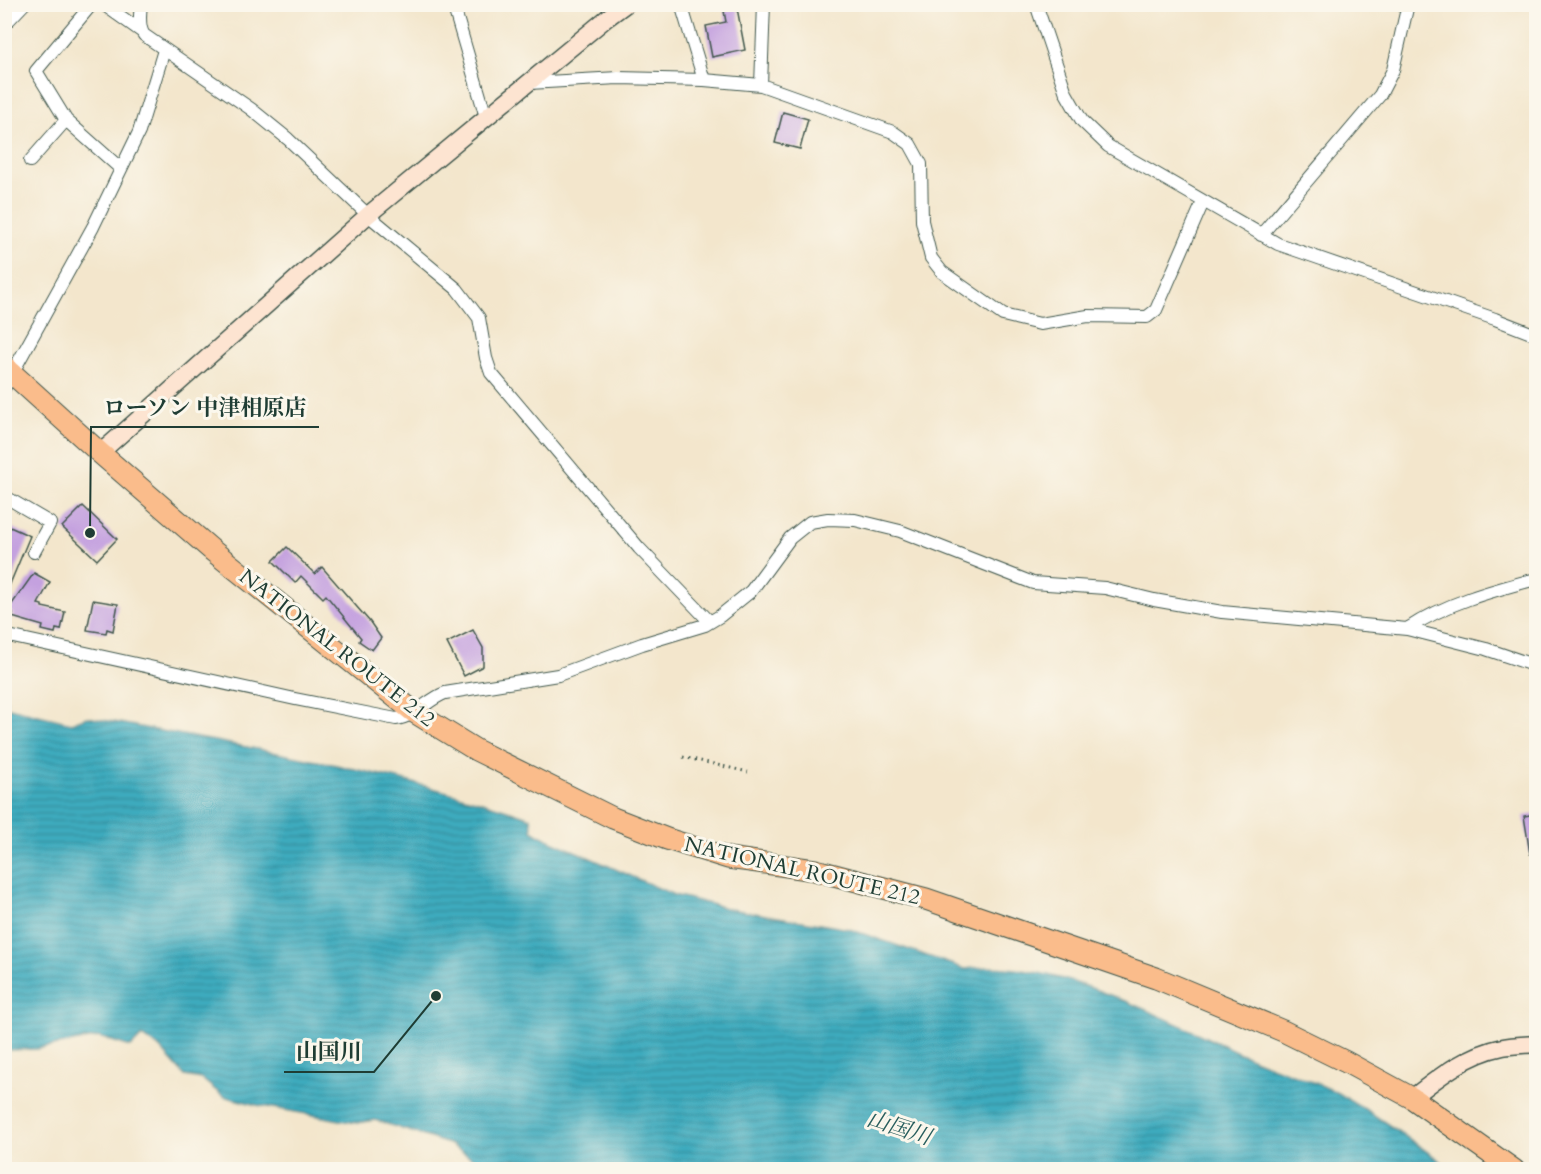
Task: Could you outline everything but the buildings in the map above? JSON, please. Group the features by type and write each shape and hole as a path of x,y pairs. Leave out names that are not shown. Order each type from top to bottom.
{"highway":[{"name":"NATIONAL ROUTE 212","path":"7,375 213,551 414,712 476,750 613,818 667,839 728,858 815,870 926,899 1155,978 1284,1031 1412,1098 1514,1170"}],"street":[{"path":"4,25 24,4"},
{"path":"92,4 36,71 66,120 121,169"},
{"path":"104,4 164,50 251,109 368,214 435,269 464,297 478,318 491,373 639,548 710,622"},
{"path":"141,4 141,31"},
{"path":"453,4 486,117"},
{"path":"100,453 368,214 626,4"},
{"path":"681,4 704,80"},
{"path":"761,85 764,4"},
{"path":"1036,4 1066,93 1082,121 1108,146 1278,244 1536,335"},
{"path":"1261,235 1380,95 1393,70 1408,4"},
{"path":"7,375 93,226 139,132 164,50"},
{"path":"530,83 618,78 704,80 761,85 893,132 910,144 921,164 922,221 931,258 942,272 1003,315 1040,324 1088,316 1147,317 1156,310 1203,202"},
{"path":"30,161 66,120"},
{"path":"4,496 50,523 34,552"},
{"path":"4,635 396,719 403,718 428,701 445,693 558,675 710,622 752,591 790,538 810,522 828,519 855,520 900,531 1033,583 1105,588 1154,600 1222,612 1407,629 1486,649 1536,666"},
{"path":"1407,629 1428,615 1479,595 1536,579"},
{"path":"1412,1098 1442,1074 1469,1058 1503,1047 1536,1044"}],"path":[{"path":"683,757 748,772"}],"water":[{"path":"5,707 71,723 87,717 311,760 422,785 531,818 532,830 545,838 674,895 730,909 849,929 965,969 999,967 1035,972 1072,982 1110,995 1249,1057 1338,1093 1389,1125 1451,1169 532,1169 513,1159 484,1165 449,1144 375,1120 357,1123 257,1105 223,1096 202,1079 185,1076 159,1047 142,1036 131,1047 99,1037 36,1049 5,1050"}],"place":[{"name":"ローソン 中津相原店","path":"90,533"},
{"name":"山国川","path":"436,996"}]}
